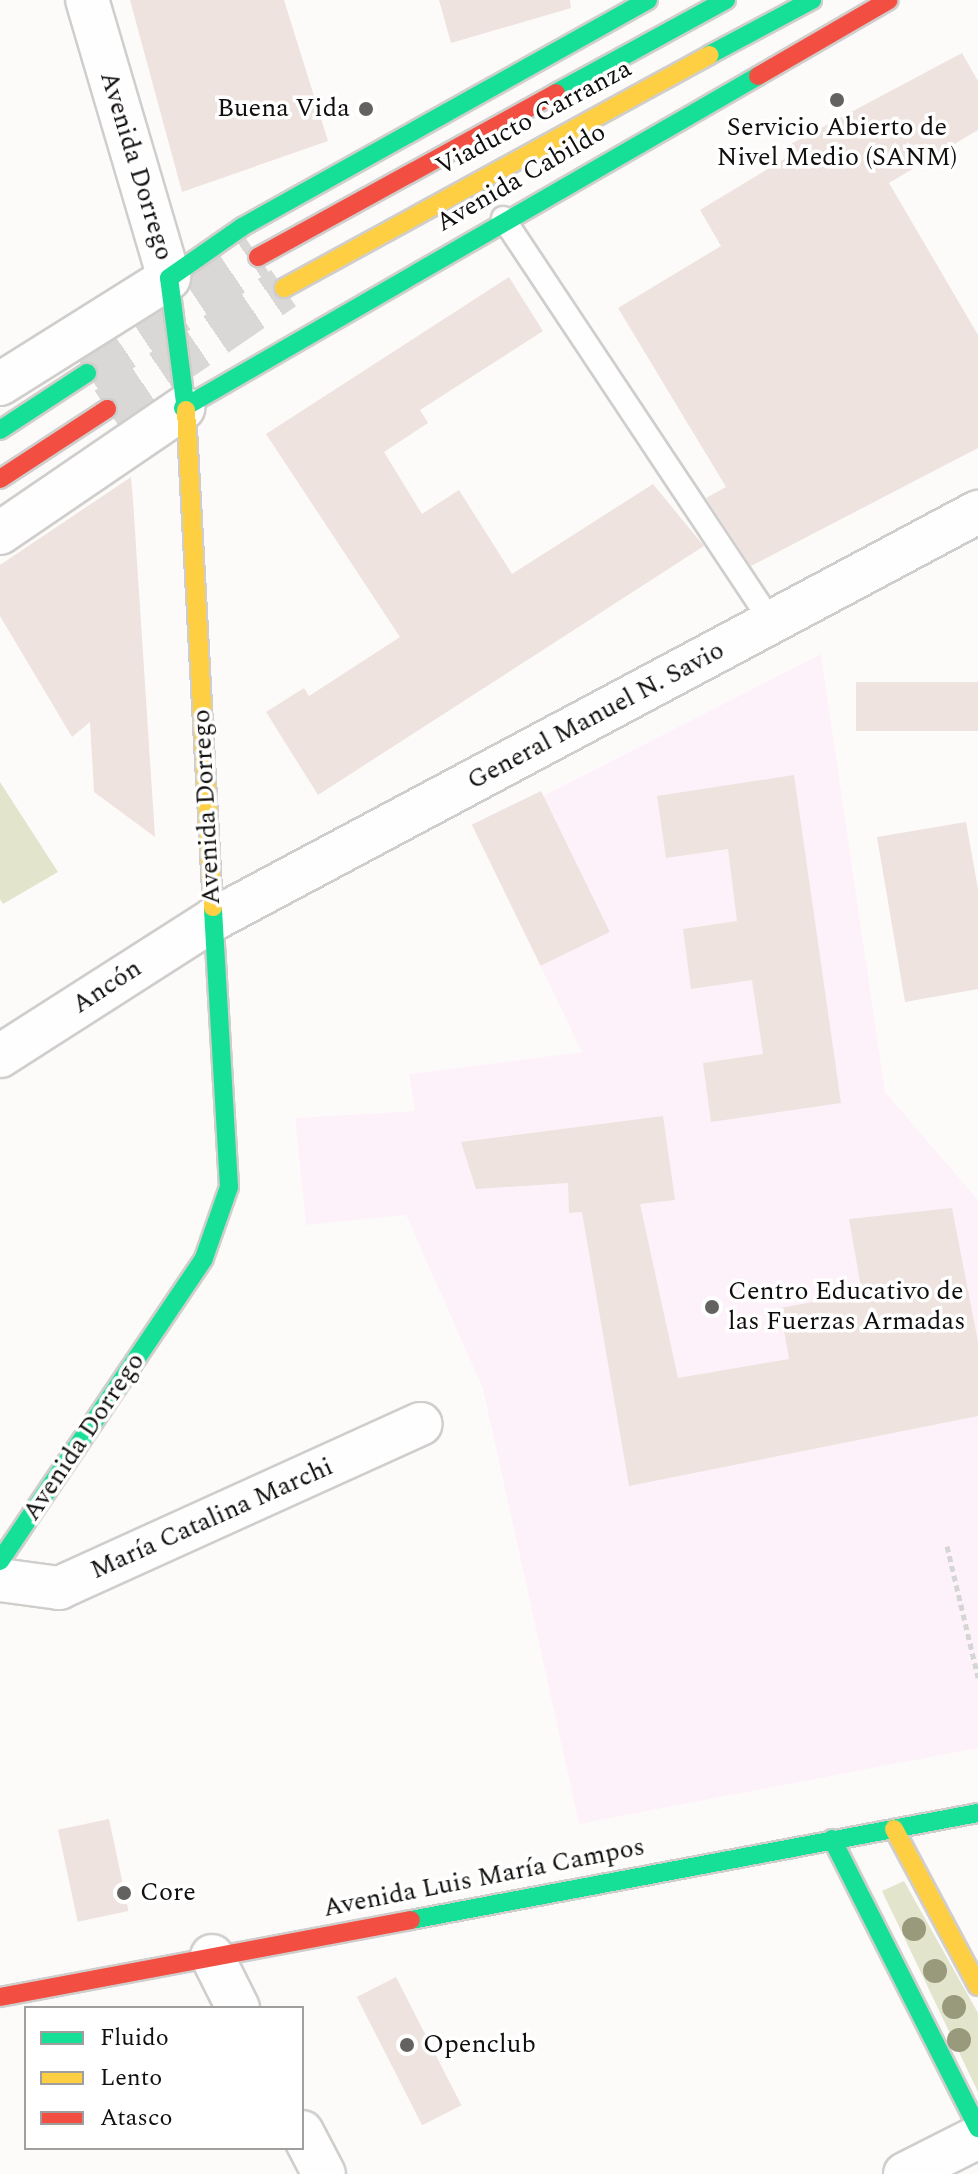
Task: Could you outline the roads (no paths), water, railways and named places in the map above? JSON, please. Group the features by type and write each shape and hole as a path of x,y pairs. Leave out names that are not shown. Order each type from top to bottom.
{"street":[{"name":"Avenida Dorrego","path":"0,1561 220,1226 231,1142 214,919 183,408 169,278 87,0"},
{"path":"0,384 169,278 242,227 648,0"},
{"name":"Viaducto Carranza","path":"258,257 726,0"},
{"name":"Viaducto Carranza","path":"284,288 415,210 812,0"},
{"name":"Avenida Cabildo","path":"183,408 503,218 889,0"},
{"path":"0,430 87,373"},
{"path":"0,533 183,408"},
{"path":"0,479 107,409"},
{"name":"General Manuel N. Savio","path":"214,919 978,512"},
{"name":"Ancón","path":"0,1056 214,919"},
{"name":"María Catalina Marchi","path":"0,1580 59,1588 420,1424"},
{"name":"Avenida Luis María Campos","path":"0,1997 978,1813"},
{"path":"894,1829 978,1986"},
{"path":"832,1839 978,2128"},
{"path":"212,1956 237,2006"},
{"path":"304,2136 324,2174"},
{"path":"905,2174 978,2137"}],"lane":[{"path":"503,218 772,623"}],"tunnel":[{"path":"87,373 258,257"},
{"path":"107,409 284,288"}],"place":[{"name":"Servicio Abierto de Nivel Medio (SANM)","path":"837,100"},
{"name":"Buena Vida","path":"366,109"},
{"name":"Centro Educativo de las Fuerzas Armadas","path":"712,1307"},
{"name":"Core","path":"124,1893"},
{"name":"Openclub","path":"407,2045"}]}
